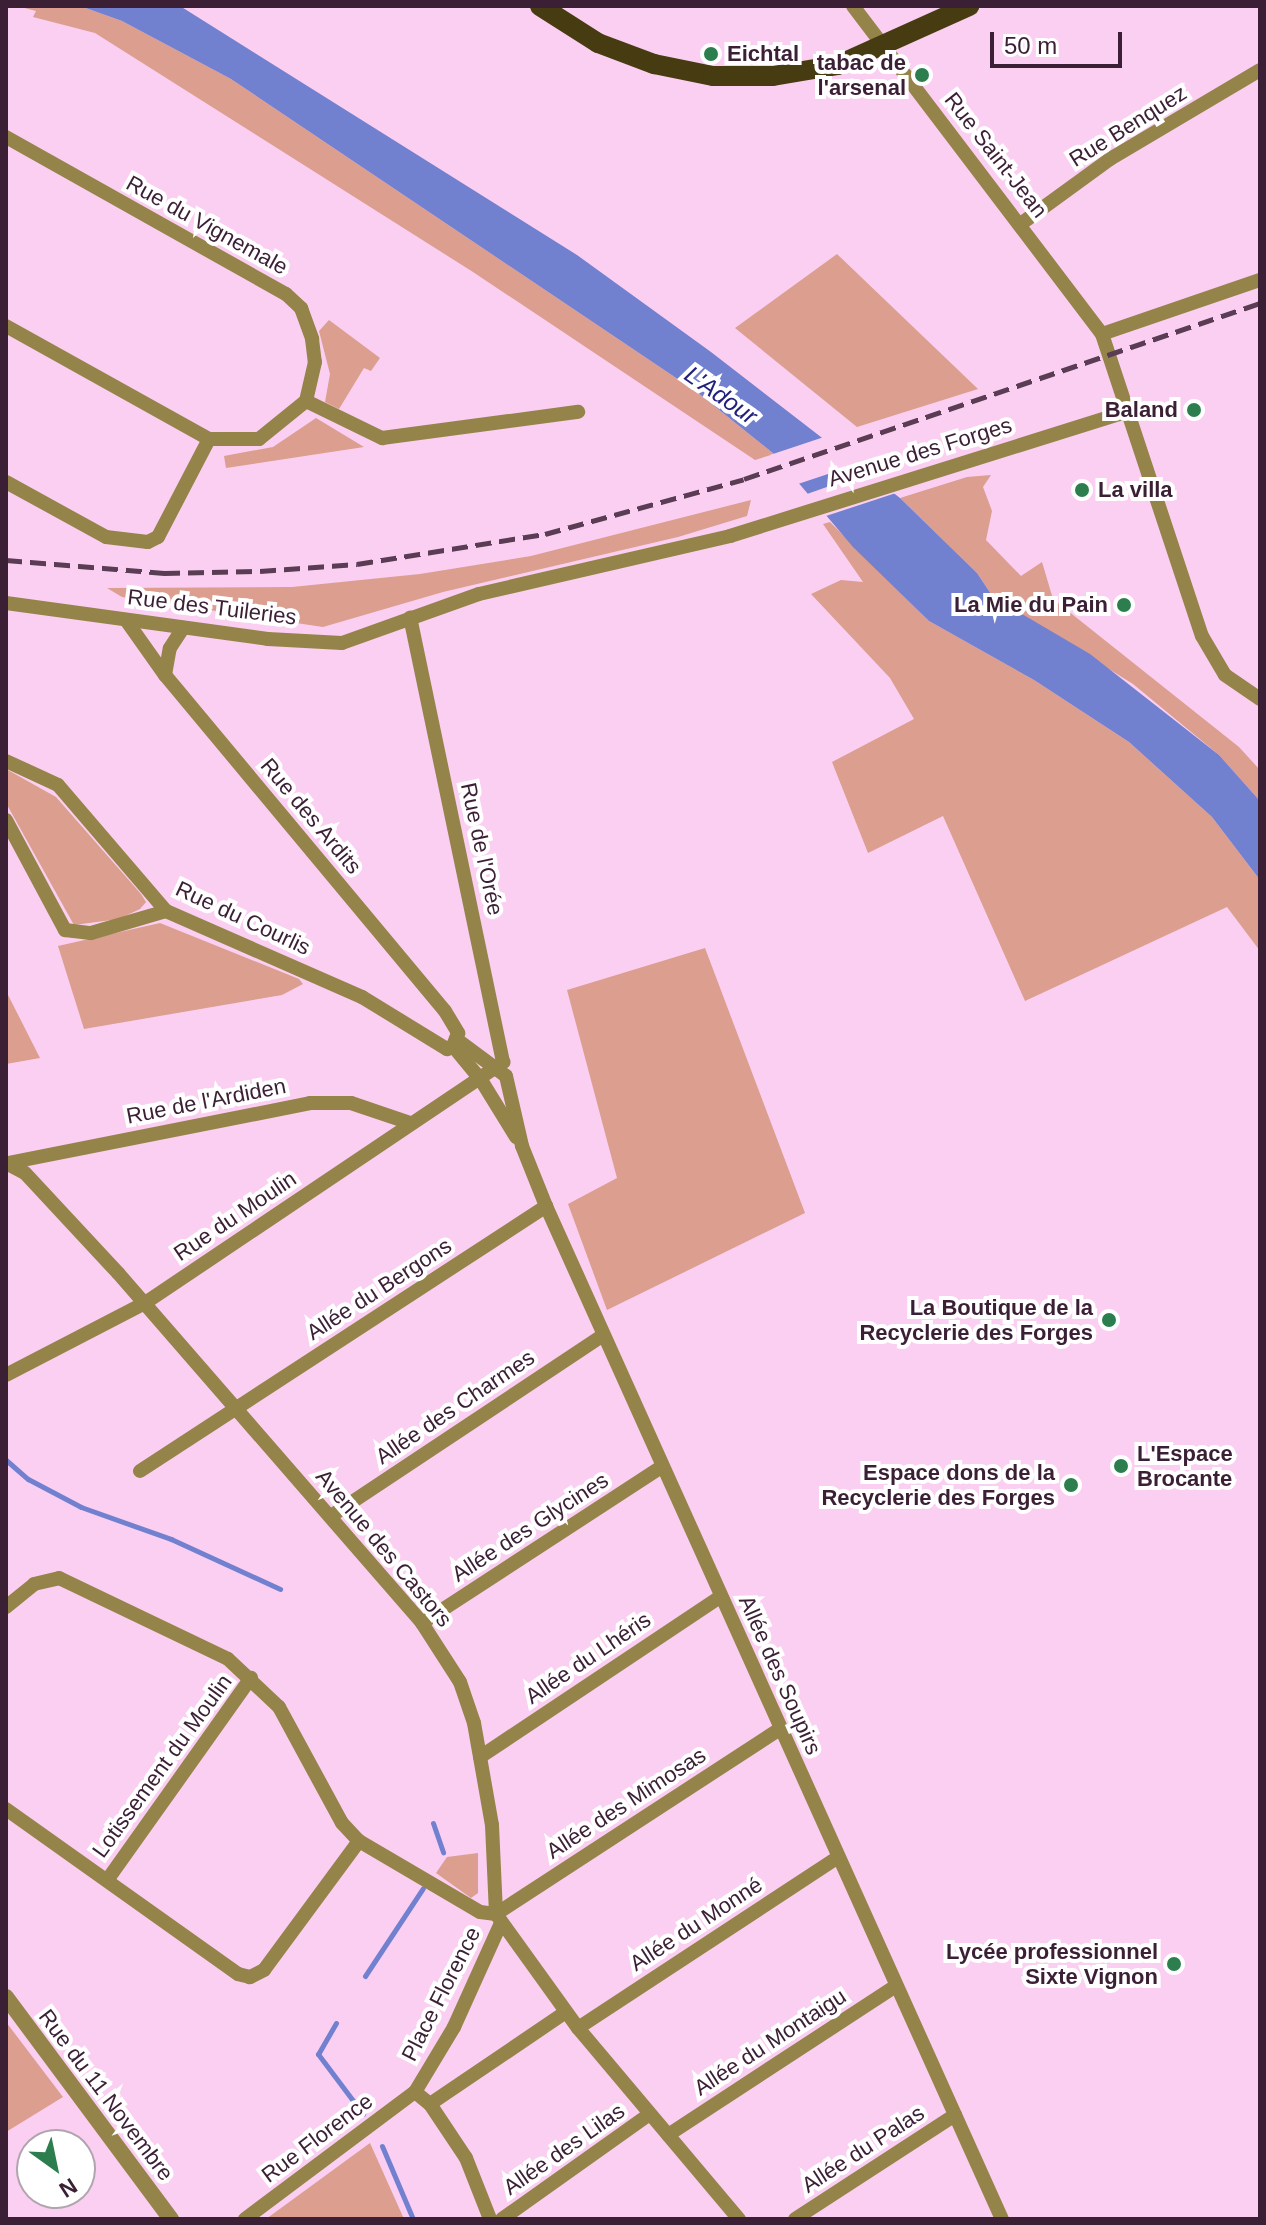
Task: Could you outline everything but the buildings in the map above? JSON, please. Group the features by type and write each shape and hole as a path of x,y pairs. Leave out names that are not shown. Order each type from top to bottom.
{"main road":[{"path":"550,9 628,55 713,76 773,76 838,65 969,6"}],"street":[{"name":"Rue Saint-Jean","path":"853,6 881,48 1022,223 1102,334 1128,411"},
{"name":"Rue Benquez","path":"1022,223 1110,159 1260,70"},
{"name":"Rue du Vignemale","path":"6,137 286,294 301,308 312,339 315,362 306,401"},
{"path":"1102,334 1260,280"},
{"path":"6,326 209,439 259,439 275,432 306,401 382,438 578,412"},
{"path":"1128,411 1202,636 1225,675 1260,699"},
{"name":"Avenue des Forges","path":"410,618 479,594 629,562 768,523 1128,411"},
{"path":"6,482 106,537 148,542 158,537 209,439"},
{"name":"Rue des Tuileries","path":"6,603 183,628 342,643 410,618"},
{"name":"Rue de l'Orée","path":"410,618 503,1045 497,1068"},
{"name":"Rue des Ardits","path":"126,620 165,675 445,1011 458,1033 454,1043"},
{"path":"165,675 170,648 183,628"},
{"name":"Rue du Courlis","path":"6,761 58,785 166,911 362,997 447,1049 454,1043"},
{"path":"6,820 65,930 91,933 166,911"},
{"name":"Rue des Ardits","path":"454,1043 497,1068"},
{"name":"Rue des Ardits","path":"454,1043 481,1080"},
{"path":"481,1080 497,1068"},
{"name":"Allée des Soupirs","path":"497,1068 506,1076 522,1146 546,1206 1002,2219"},
{"name":"Allée des Soupirs","path":"481,1080 522,1146"},
{"name":"Rue du Moulin","path":"8,1369 145,1303 410,1123 481,1080"},
{"name":"Rue de l'Ardiden","path":"7,1163 310,1103 351,1103 410,1123"},
{"name":"Avenue des Castors","path":"7,1163 25,1173 145,1303 422,1623 460,1682 480,1757 492,1825 498,1919"},
{"name":"Allée du Bergons","path":"140,1471 546,1206"},
{"name":"Allée des Charmes","path":"331,1516 603,1335"},
{"name":"Allée des Glycines","path":"422,1623 661,1467"},
{"name":"Lotissement du Moulin","path":"6,1607 34,1584 59,1578 228,1659 279,1707 342,1823 359,1841 480,1912 498,1919"},
{"name":"Allée du Lhéris","path":"480,1757 720,1597"},
{"name":"Lotissement du Moulin","path":"108,1879 251,1678"},
{"name":"Allée des Mimosas","path":"498,1919 780,1729"},
{"name":"Lotissement du Moulin","path":"6,1809 238,1974 250,1977 264,1970 359,1841"},
{"name":"Allée du Monné","path":"578,2028 838,1857"},
{"path":"498,1919 520,1942 578,2028 734,2218"},
{"name":"Place Florence","path":"490,2219 466,2158 430,2104 415,2092 454,2027 498,1919"},
{"name":"Allée du Montaigu","path":"668,2135 896,1986"},
{"name":"Rue du 11 Novembre","path":"6,1997 171,2219"},
{"path":"430,2104 566,2012"},
{"name":"Rue Florence","path":"245,2219 415,2092"},
{"name":"Allée des Lilas","path":"502,2219 650,2114"},
{"name":"Allée du Palas","path":"795,2219 955,2115"}],"shaded area":[{"path":"17,6 80,6 122,21 231,79 697,392 774,454 755,460 473,272 95,33 33,17 36,11"},
{"path":"837,254 978,389 857,427 735,328"},
{"path":"329,320 380,358 371,371 364,368 339,409 325,402 330,374 319,331"},
{"path":"316,418 364,447 226,468 224,456 273,447"},
{"path":"991,475 983,487 992,511 986,540 1021,576 1042,562 1053,599 1239,747 1260,770 1260,801 1219,755 1133,684 993,597 977,573 900,498 967,477"},
{"path":"751,500 747,516 678,537 443,592 323,627 122,597 107,588 292,587 420,574 531,556"},
{"path":"830,522 929,621 1034,680 1129,742 1212,817 1260,880 1260,951 1227,907 1025,1001 943,816 868,853 832,762 914,719 890,678 811,594 841,580 863,582 823,524"},
{"path":"6,769 56,797 141,894 146,902 140,909 119,919 74,925 6,803"},
{"path":"160,923 299,979 303,984 282,995 84,1029 58,946"},
{"path":"705,948 805,1213 607,1310 568,1204 617,1178 567,990"},
{"path":"6,991 40,1058 6,1064"},
{"path":"478,1853 478,1893 471,1898 436,1873 447,1857"},
{"path":"6,2022 63,2097 6,2132"},
{"path":"370,2143 404,2219 266,2219"}],"water":[{"name":"L'Adour","path":"80,6 180,6 577,255 711,352 900,498 977,573 993,597 1090,654 1219,755 1260,801 1260,880 1212,817 1129,742 1034,680 929,621 853,547 774,454 697,392 231,79 122,21"}],"pier":[{"path":"827,436 861,463 798,484 770,455"},
{"path":"872,471 899,492 823,517 807,494"}],"waterway":[{"path":"6,1460 28,1479 81,1507 171,1539 280,1589"},
{"path":"433,1823 443,1852"},
{"path":"365,1976 423,1888"},
{"path":"336,2023 318,2054 363,2114"},
{"path":"382,2146 413,2219"}],"railway":[{"path":"6,560 164,573 260,571 357,564 545,534 744,479 1260,303"}],"place":[{"name":"Eichtal","path":"711,54"},
{"name":"tabac de l'arsenal","path":"922,75"},
{"name":"Baland","path":"1194,410"},
{"name":"La villa","path":"1082,490"},
{"name":"La Mie du Pain","path":"1124,605"},
{"name":"La Boutique de la Recyclerie des Forges","path":"1109,1320"},
{"name":"L'Espace Brocante","path":"1121,1466"},
{"name":"Espace dons de la Recyclerie des Forges","path":"1071,1485"},
{"name":"Lycée professionnel Sixte Vignon","path":"1174,1964"}]}
